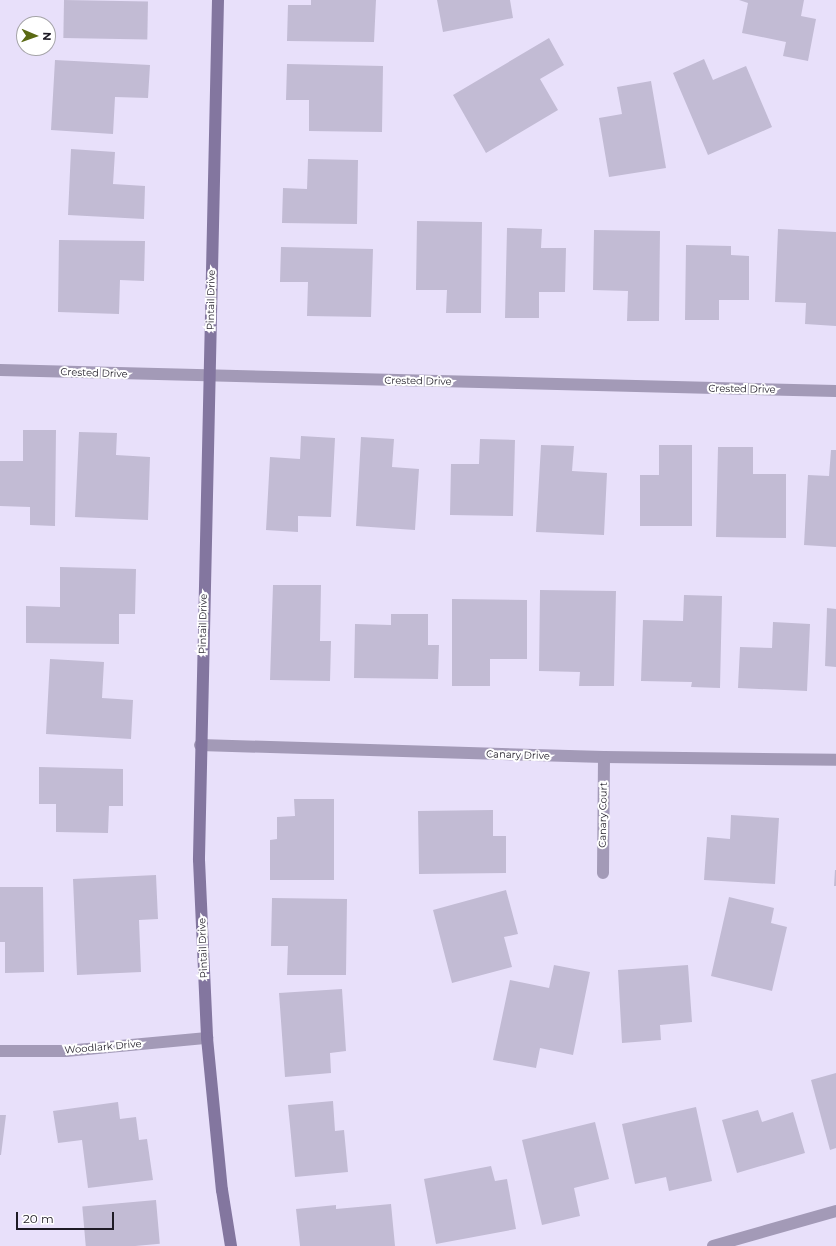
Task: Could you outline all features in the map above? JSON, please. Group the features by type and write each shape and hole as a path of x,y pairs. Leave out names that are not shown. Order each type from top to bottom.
{"street":[{"name":"Pintail Drive","path":"218,0 200,745 199,860 207,1038 222,1190 231,1246"},
{"name":"Crested Drive","path":"0,370 209,377 836,391"},
{"name":"Canary Drive","path":"200,745 604,757 836,760"},
{"name":"Canary Court","path":"602,873 604,757"},
{"name":"Woodlark Drive","path":"0,1051 66,1051 207,1038"},
{"path":"713,1246 836,1211"}],"building":[{"path":"64,0 148,1 147,39 63,38"},
{"path":"311,0 376,0 374,42 287,41 288,5 311,5"},
{"path":"437,0 510,0 513,18 443,32"},
{"path":"739,0 804,0 801,16 816,19 808,61 783,56 786,42 742,33 748,3"},
{"path":"549,38 564,65 540,79 558,110 486,153 453,95"},
{"path":"704,59 713,80 746,66 772,127 708,155 673,73"},
{"path":"55,60 150,65 148,98 115,97 113,134 51,130"},
{"path":"287,64 383,66 382,132 309,131 309,100 286,100"},
{"path":"651,81 666,168 609,177 599,118 622,114 617,87"},
{"path":"71,149 115,152 113,184 145,186 144,219 68,215"},
{"path":"308,159 358,160 357,224 282,223 283,188 307,189"},
{"path":"417,221 482,222 481,313 446,313 447,290 416,290"},
{"path":"507,228 542,229 541,248 566,248 565,292 539,292 539,318 505,318"},
{"path":"778,229 836,232 836,326 805,324 806,303 775,302"},
{"path":"594,230 660,231 659,321 627,321 628,291 593,290"},
{"path":"59,240 145,241 144,281 120,280 119,314 58,312"},
{"path":"686,245 731,246 731,255 749,256 749,300 719,300 719,320 685,320"},
{"path":"281,247 373,249 371,317 307,316 308,282 280,282"},
{"path":"23,430 56,430 55,526 30,525 30,507 0,506 0,461 23,461"},
{"path":"79,432 117,433 116,455 150,457 148,520 75,517"},
{"path":"301,436 335,438 331,517 298,516 298,532 266,530 270,457 300,459"},
{"path":"361,437 394,439 392,467 419,469 415,530 356,526"},
{"path":"480,439 515,440 513,516 450,515 451,464 479,464"},
{"path":"541,445 574,446 572,471 607,473 604,535 536,532"},
{"path":"659,445 692,445 692,526 640,526 640,475 659,475"},
{"path":"718,447 753,447 753,474 786,474 786,538 716,537"},
{"path":"831,450 836,450 836,547 804,545 808,475 829,476"},
{"path":"60,567 136,569 135,614 119,614 119,644 26,643 26,606 60,607"},
{"path":"273,585 321,585 320,641 331,641 330,681 270,680"},
{"path":"540,590 616,591 614,686 579,686 580,672 539,671"},
{"path":"684,595 722,596 720,688 691,687 692,682 641,681 643,620 683,621"},
{"path":"452,599 527,600 527,659 490,659 490,686 452,686"},
{"path":"827,608 836,609 836,667 825,666"},
{"path":"391,614 428,614 428,645 439,645 438,679 354,678 355,624 391,625"},
{"path":"773,622 810,624 807,691 738,688 740,647 772,648"},
{"path":"50,659 104,662 102,698 133,700 131,739 46,734"},
{"path":"39,767 123,769 123,806 109,806 108,833 56,832 56,804 39,804"},
{"path":"294,799 334,799 334,880 270,880 270,840 277,839 277,817 295,816"},
{"path":"493,810 493,836 506,836 506,873 419,874 418,811"},
{"path":"731,815 779,818 775,884 704,880 707,837 730,839"},
{"path":"835,870 836,886 834,886"},
{"path":"156,875 158,919 139,920 141,972 77,975 73,879"},
{"path":"0,887 43,887 44,972 5,973 5,942 0,942"},
{"path":"506,890 518,934 504,937 512,967 452,983 433,910"},
{"path":"729,897 774,908 771,923 787,927 772,991 711,976"},
{"path":"272,898 347,899 346,975 287,975 288,946 271,946"},
{"path":"554,965 590,972 573,1055 540,1048 536,1068 493,1060 510,980 549,988"},
{"path":"688,965 692,1022 660,1025 661,1040 622,1043 618,970"},
{"path":"342,989 346,1051 330,1053 331,1073 285,1077 279,993"},
{"path":"836,1073 836,1148 830,1150 811,1080"},
{"path":"333,1101 335,1131 344,1130 348,1172 295,1177 288,1105"},
{"path":"118,1102 120,1119 136,1117 139,1140 147,1139 153,1180 88,1188 82,1140 58,1143 53,1111"},
{"path":"696,1107 712,1181 669,1191 666,1177 635,1184 622,1124"},
{"path":"758,1110 762,1122 793,1112 805,1153 737,1173 722,1120"},
{"path":"0,1115 6,1115 1,1155 0,1155"},
{"path":"595,1122 609,1179 574,1188 580,1216 542,1225 522,1140"},
{"path":"491,1166 495,1181 507,1179 516,1229 436,1244 424,1179"},
{"path":"156,1200 160,1244 135,1246 86,1246 82,1206"},
{"path":"391,1204 395,1246 300,1246 296,1209 336,1205 336,1209"}]}
